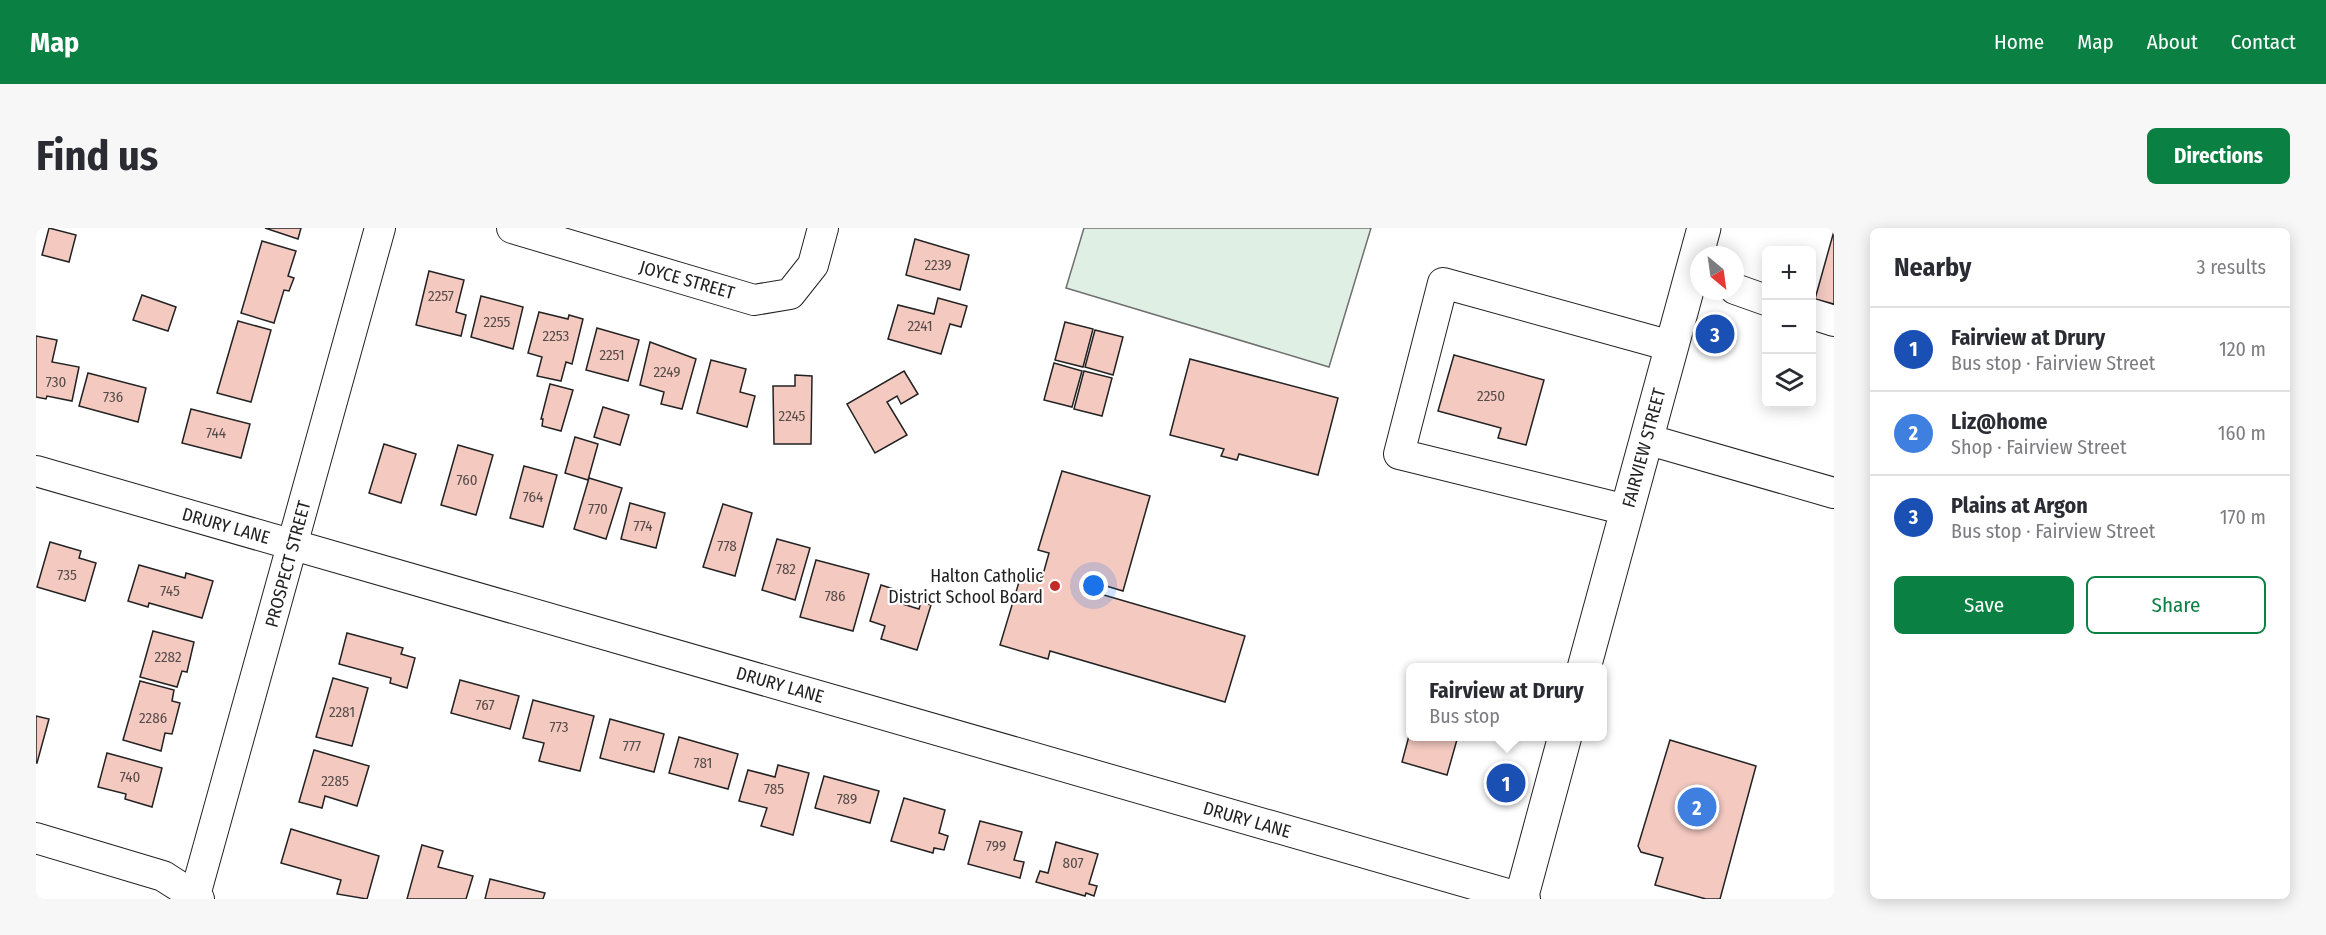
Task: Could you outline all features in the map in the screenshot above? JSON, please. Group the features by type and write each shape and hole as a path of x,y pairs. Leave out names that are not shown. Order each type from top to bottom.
{"main road":[{"name":"FAIRVIEW STREET","path":"1701,246 1704,228"},
{"name":"FAIRVIEW STREET","path":"1585,663 1671,346 1690,291"},
{"path":"1523,899 1564,741"}],"street":[{"name":"PROSPECT STREET","path":"196,898 380,228"},
{"name":"JOYCE STREET","path":"512,228 754,300 790,294 813,265 822,228"},
{"path":"1627,510 1399,454 1443,283 1671,346"},
{"path":"1744,292 1762,298"},
{"path":"1816,315 1834,321"},
{"path":"1646,439 1834,493"},
{"name":"DRURY LANE","path":"36,471 1523,899"},
{"path":"36,838 163,876 196,898"}],"green space":[{"path":"1084,228 1371,228 1329,367 1066,288"}],"building":[{"path":"49,228 76,235 69,262 42,255"},
{"path":"265,228 301,228 298,239"},
{"path":"1834,231 1834,304 1816,299"},
{"path":"915,239 969,255 960,290 906,275"},
{"path":"262,241 296,251 288,276 294,278 289,291 284,290 274,323 241,313"},
{"path":"429,271 464,280 456,312 466,315 461,336 416,325"},
{"path":"142,295 176,307 168,331 133,320"},
{"path":"481,296 523,307 513,349 471,337"},
{"path":"938,298 967,306 961,327 950,324 941,354 888,339 898,305 934,314"},
{"path":"539,312 568,319 569,315 583,319 572,364 566,362 561,381 537,376 542,357 528,353"},
{"path":"238,321 271,330 251,402 217,393"},
{"path":"1065,322 1093,329 1083,367 1055,360"},
{"path":"597,328 639,340 628,381 586,370"},
{"path":"1095,330 1123,337 1113,375 1085,367"},
{"path":"36,336 57,340 52,362 79,367 72,401 47,396 46,399 36,397"},
{"path":"650,342 696,359 682,409 661,404 664,392 640,385"},
{"path":"1454,355 1544,380 1526,445 1498,438 1501,428 1438,411"},
{"path":"1190,359 1338,398 1318,475 1239,454 1237,460 1221,456 1224,449 1170,435"},
{"path":"711,360 746,369 740,392 755,396 747,427 697,413"},
{"path":"1054,363 1082,371 1072,407 1044,400"},
{"path":"904,371 918,394 901,404 897,396 887,402 907,435 875,453 847,404"},
{"path":"1084,371 1112,378 1102,416 1074,409"},
{"path":"88,373 146,388 138,422 79,406"},
{"path":"795,375 812,376 811,444 774,444 773,386 795,386"},
{"path":"550,384 573,390 561,431 542,426 543,419 541,419"},
{"path":"603,407 629,415 620,445 594,437"},
{"path":"191,409 250,424 241,458 182,443"},
{"path":"575,437 598,444 588,480 565,473"},
{"path":"384,444 416,454 401,503 369,493"},
{"path":"458,445 493,455 476,515 441,505"},
{"path":"524,466 557,475 543,527 510,518"},
{"name":"Halton Catholic District School Board","path":"1062,471 1150,496 1123,591 1093,582 1090,591 1245,636 1225,702 1050,651 1048,659 1000,645 1022,572 1042,578 1049,553 1038,550"},
{"path":"589,478 622,488 606,539 574,529"},
{"path":"630,503 665,513 656,548 621,539"},
{"path":"723,504 752,513 735,576 703,567"},
{"path":"777,539 810,548 795,600 762,590"},
{"path":"50,542 81,551 79,558 96,563 85,601 37,587"},
{"path":"816,560 869,574 853,631 800,617"},
{"path":"139,565 185,578 186,573 213,581 202,618 149,603 148,607 128,601"},
{"path":"881,585 900,591 896,602 919,609 921,602 931,605 917,650 881,639 885,626 870,621"},
{"path":"153,631 194,642 187,672 182,671 177,687 140,677"},
{"path":"347,633 403,648 401,654 415,658 407,688 390,683 391,678 339,664"},
{"path":"333,678 368,688 352,746 316,737"},
{"path":"460,680 519,696 510,729 451,713"},
{"path":"140,681 174,690 172,701 180,703 172,734 165,733 161,751 123,740"},
{"path":"533,700 594,716 580,771 539,761 544,743 523,738"},
{"path":"36,716 49,719 37,763 36,763"},
{"path":"610,719 664,734 654,772 600,758"},
{"path":"679,737 738,754 728,789 669,773"},
{"path":"1670,740 1756,766 1720,899 1706,899 1655,885 1663,858 1641,852 1638,846"},
{"path":"1408,741 1457,741 1447,775 1402,762"},
{"path":"314,750 369,766 357,806 325,796 322,808 299,802"},
{"path":"107,753 162,768 152,807 125,799 126,794 98,787"},
{"path":"778,765 809,773 793,835 761,826 767,808 739,801 748,770 775,777"},
{"path":"824,776 879,791 870,823 815,808"},
{"path":"904,798 945,810 939,833 948,836 944,850 934,848 933,853 891,841"},
{"path":"980,821 1022,832 1014,860 1024,862 1020,878 968,864"},
{"path":"291,829 379,856 367,899 337,894 341,880 281,863"},
{"path":"1056,842 1098,854 1089,884 1097,886 1094,896 1086,893 1085,896 1036,882 1040,871 1048,873"},
{"path":"422,845 443,851 438,867 473,876 466,899 407,899"},
{"path":"490,879 545,893 543,899 485,899"}],"place":[{"name":"Plains at Argon","path":"1715,334"},
{"name":"Halton Catholic District School Board","path":"1055,586"},
{"name":"Fairview at Drury","path":"1506,783"},
{"name":"Liz@home","path":"1697,807"}]}
